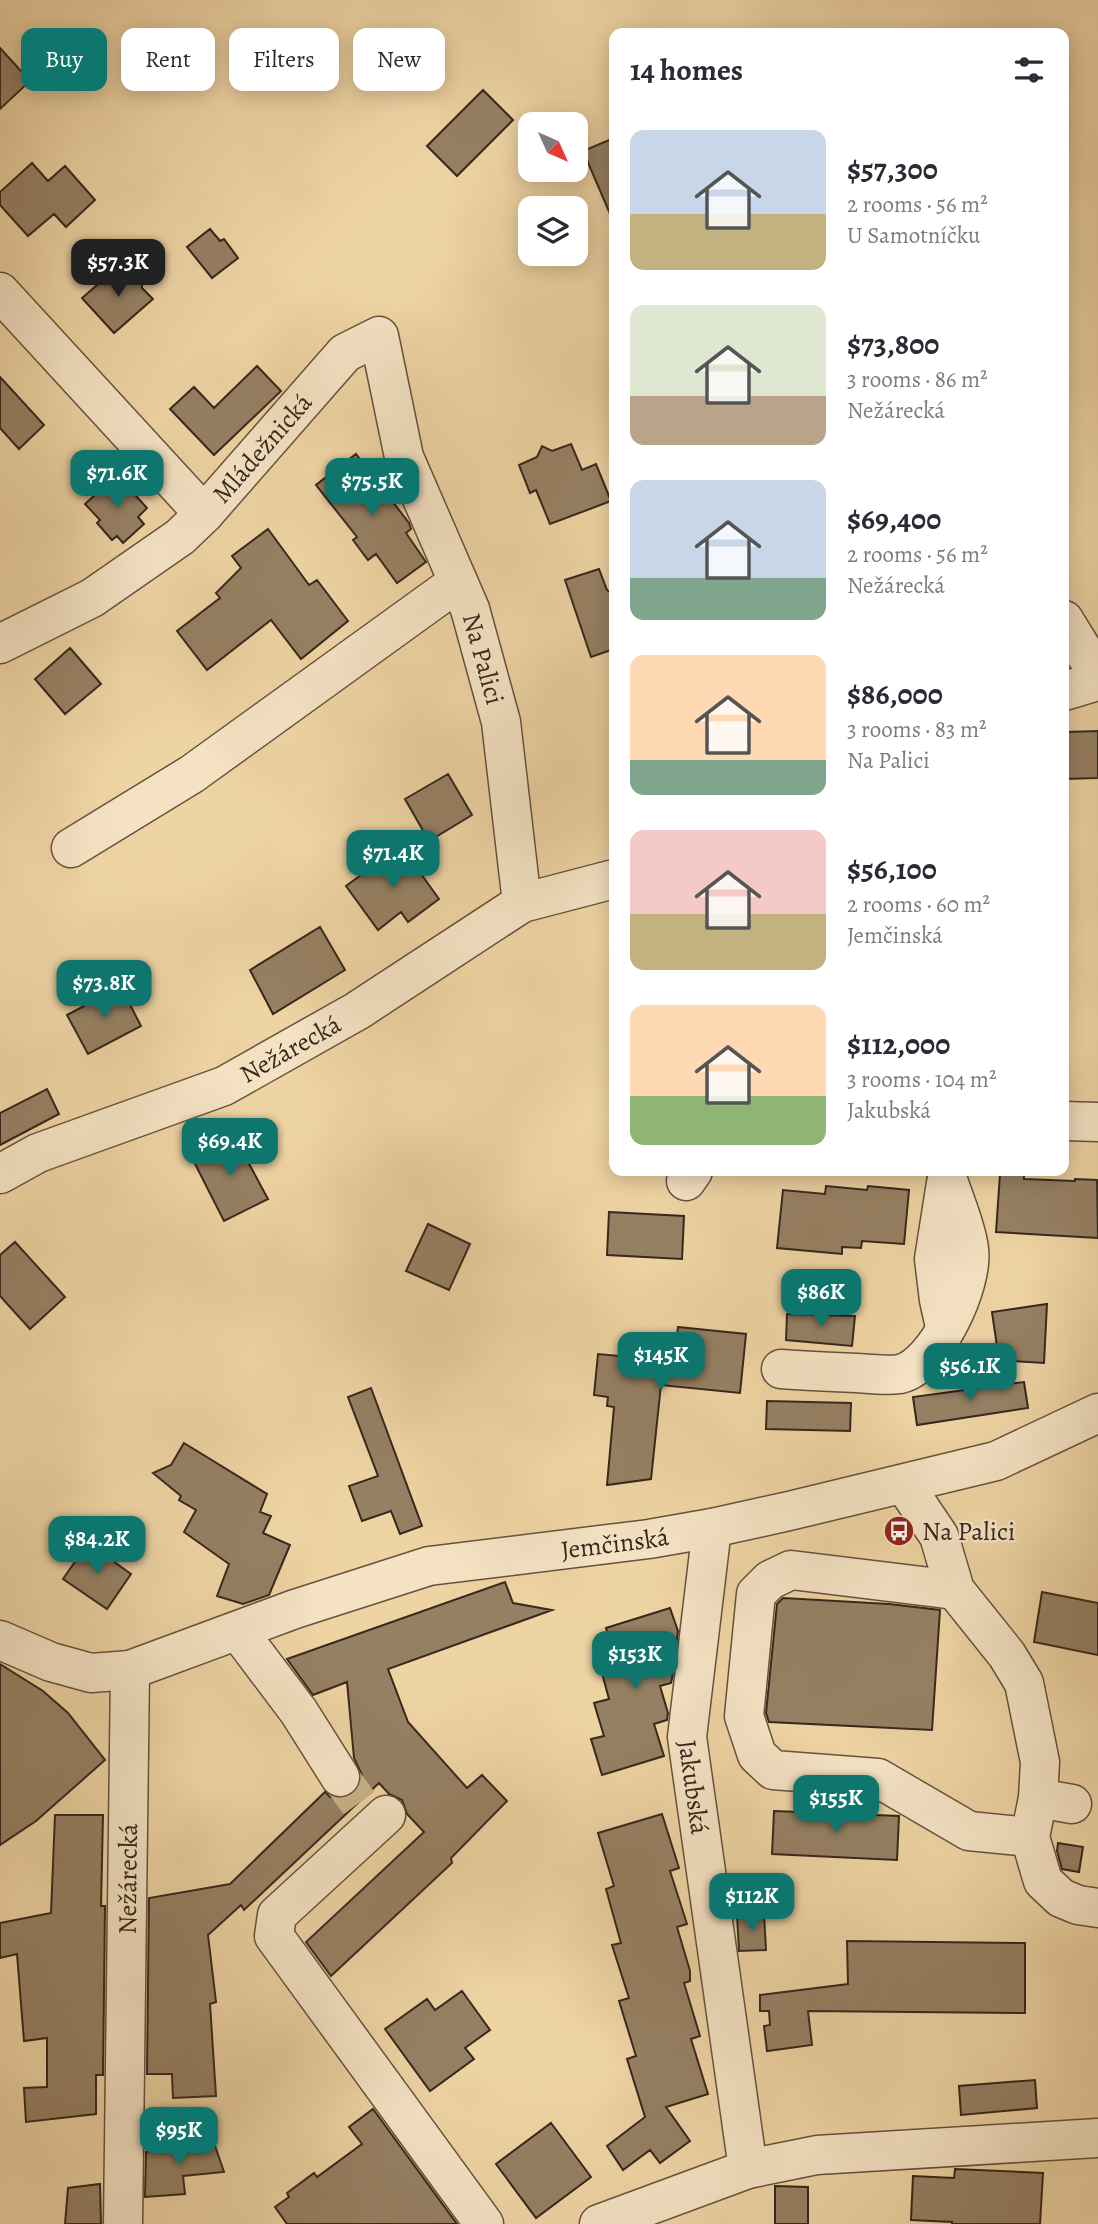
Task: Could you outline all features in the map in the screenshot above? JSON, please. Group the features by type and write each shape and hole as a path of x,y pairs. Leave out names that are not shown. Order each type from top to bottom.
{"street":[{"path":"0,292 204,514"},
{"name":"Mládežnická","path":"0,644 92,598 180,537 204,514 345,353 379,336"},
{"name":"Na Palici","path":"379,336 404,457 470,609 501,722 522,903"},
{"path":"71,848 192,774 458,582"},
{"path":"1069,628 1098,670"},
{"path":"1069,690 1098,681"},
{"path":"522,903 609,879"},
{"name":"Nežárecká","path":"0,1174 38,1153 224,1086 357,1011 522,903"},
{"path":"1069,1121 1098,1122"},
{"path":"781,1369 881,1375 901,1374 919,1366 940,1340 945,1327 934,1259 947,1176"},
{"name":"Jemčinská","path":"130,1670 295,1609 429,1566 640,1540 712,1528 996,1461 1098,1413"},
{"path":"904,1484 939,1536 955,1590 1022,1659 1024,1683 1040,1762 1055,1801 1030,1837"},
{"name":"Jakubská","path":"712,1528 687,1737 748,2169"},
{"path":"955,1590 791,1570 769,1580 756,1594 744,1716 757,1755 773,1770 878,1778 969,1831 1030,1837"},
{"path":"238,1631 365,1805 277,1915 274,1936 484,2224"},
{"path":"0,1640 51,1662 91,1673 130,1670"},
{"name":"Nežárecká","path":"123,2224 130,1670"},
{"path":"1030,1837 1043,1881 1062,1898 1078,1905 1098,1908"},
{"path":"599,2224 748,2169 817,2155 1098,2138"}],"building":[{"path":"0,48 21,71 21,89 0,109"},
{"path":"483,90 513,120 457,176 427,146"},
{"path":"609,140 609,211 588,163 588,149"},
{"path":"32,163 48,181 65,166 95,200 66,227 54,214 28,236 0,205 0,192"},
{"path":"210,229 220,241 224,239 238,258 212,278 187,247"},
{"path":"111,273 136,274 142,281 142,288 153,299 114,333 82,298"},
{"path":"257,366 281,391 214,455 170,409 194,387 214,408"},
{"path":"0,377 44,425 19,449 0,428"},
{"path":"571,444 582,470 596,464 609,502 550,524 536,490 530,493 519,465 537,457 542,446 552,451"},
{"path":"356,454 409,523 411,529 406,533 426,562 397,583 376,554 368,560 353,540 357,537 316,485"},
{"path":"117,475 147,508 138,517 144,524 123,543 117,536 112,540 97,523 100,520 85,504"},
{"path":"268,529 309,585 317,580 348,621 301,659 271,620 207,670 177,631 220,598 216,593 241,568 232,556"},
{"path":"599,569 609,591 609,651 591,657 565,580"},
{"path":"70,648 101,684 65,714 35,679"},
{"path":"1098,731 1098,778 1069,779 1069,732"},
{"path":"448,774 472,815 429,841 405,799"},
{"path":"401,846 439,899 408,922 401,912 378,930 346,886"},
{"path":"320,927 345,970 273,1014 250,970"},
{"path":"121,987 141,1026 88,1054 67,1015 88,1004 89,999"},
{"path":"47,1089 59,1114 0,1145 0,1113"},
{"path":"233,1134 268,1199 224,1221 192,1158"},
{"path":"1000,1176 1097,1180 1098,1238 996,1232"},
{"path":"826,1186 909,1190 904,1244 862,1241 861,1248 842,1247 842,1254 777,1248 783,1190 825,1194"},
{"path":"609,1212 684,1216 682,1259 607,1255"},
{"path":"428,1224 470,1244 449,1290 406,1271"},
{"path":"15,1242 65,1297 30,1329 0,1296 0,1255"},
{"path":"1047,1304 1044,1363 999,1360 992,1312"},
{"path":"787,1314 855,1316 852,1346 786,1340"},
{"path":"678,1327 746,1334 740,1393 661,1385 651,1479 607,1485 614,1407 607,1406 608,1397 594,1395 598,1354 674,1361"},
{"path":"1024,1382 1028,1408 917,1425 913,1397"},
{"path":"371,1388 422,1526 400,1534 391,1511 362,1521 349,1486 378,1476 348,1397"},
{"path":"767,1401 851,1403 850,1431 766,1429"},
{"path":"184,1443 267,1494 260,1512 271,1516 263,1533 290,1545 269,1595 243,1604 217,1596 229,1564 184,1532 196,1510 179,1500 181,1496 153,1473 171,1465"},
{"path":"88,1543 131,1574 107,1609 63,1579"},
{"path":"505,1582 513,1603 552,1610 388,1669 408,1722 467,1788 482,1775 507,1801 451,1858 452,1863 331,1976 306,1942 424,1832 407,1814 402,1800 389,1794 379,1783 244,1910 241,1905 208,1935 216,2002 210,2004 216,2096 173,2098 172,2074 147,2074 149,1898 230,1884 325,1792 330,1797 342,1799 352,1795 360,1787 362,1775 354,1758 347,1682 313,1695 287,1659"},
{"path":"1042,1592 1098,1603 1098,1655 1034,1642"},
{"path":"783,1598 940,1610 932,1730 769,1722 766,1713 777,1604"},
{"path":"670,1608 678,1631 676,1646 665,1649 673,1673 671,1683 660,1686 668,1713 667,1720 654,1724 664,1756 602,1775 591,1739 604,1736 594,1703 609,1699 600,1666 615,1661 606,1628"},
{"path":"0,1664 43,1691 68,1713 105,1760 36,1821 0,1845"},
{"path":"774,1811 899,1816 897,1860 772,1854"},
{"path":"662,1814 679,1868 670,1871 687,1924 677,1927 690,1971 690,1981 684,1983 700,2036 691,2039 708,2094 666,2107 690,2141 660,2163 650,2150 623,2170 607,2146 645,2117 627,2059 636,2056 619,2001 629,1998 612,1945 621,1943 606,1889 614,1886 598,1833"},
{"path":"55,1815 103,1815 103,2075 96,2075 96,2114 26,2122 24,2088 47,2087 47,2038 24,2041 17,1954 0,1958 0,1923 51,1913"},
{"path":"1058,1843 1083,1847 1079,1872 1062,1869 1057,1851"},
{"path":"764,1914 766,1950 739,1951 737,1915"},
{"path":"847,1941 1025,1943 1025,2013 808,2011 812,2045 767,2051 764,2026 770,2025 769,2011 760,2011 760,1995 848,1984"},
{"path":"462,1991 490,2030 465,2048 474,2059 430,2091 385,2029 427,1999 435,2010"},
{"path":"1035,2080 1037,2108 961,2115 959,2086"},
{"path":"373,2109 457,2224 287,2224 275,2207 289,2197 287,2193 314,2173 317,2177 362,2144 349,2127"},
{"path":"551,2123 591,2177 536,2218 496,2164"},
{"path":"213,2140 224,2172 183,2176 185,2194 145,2197 146,2152"},
{"path":"955,2169 1043,2173 1040,2224 952,2224 911,2220 913,2176 954,2178"},
{"path":"100,2184 101,2224 65,2224 68,2188"},
{"path":"775,2186 808,2187 808,2224 775,2224"}],"tunnel":[{"path":"340,1777 359,1803"}],"place":[{"name":"Na Palici","path":"899,1531"}]}
